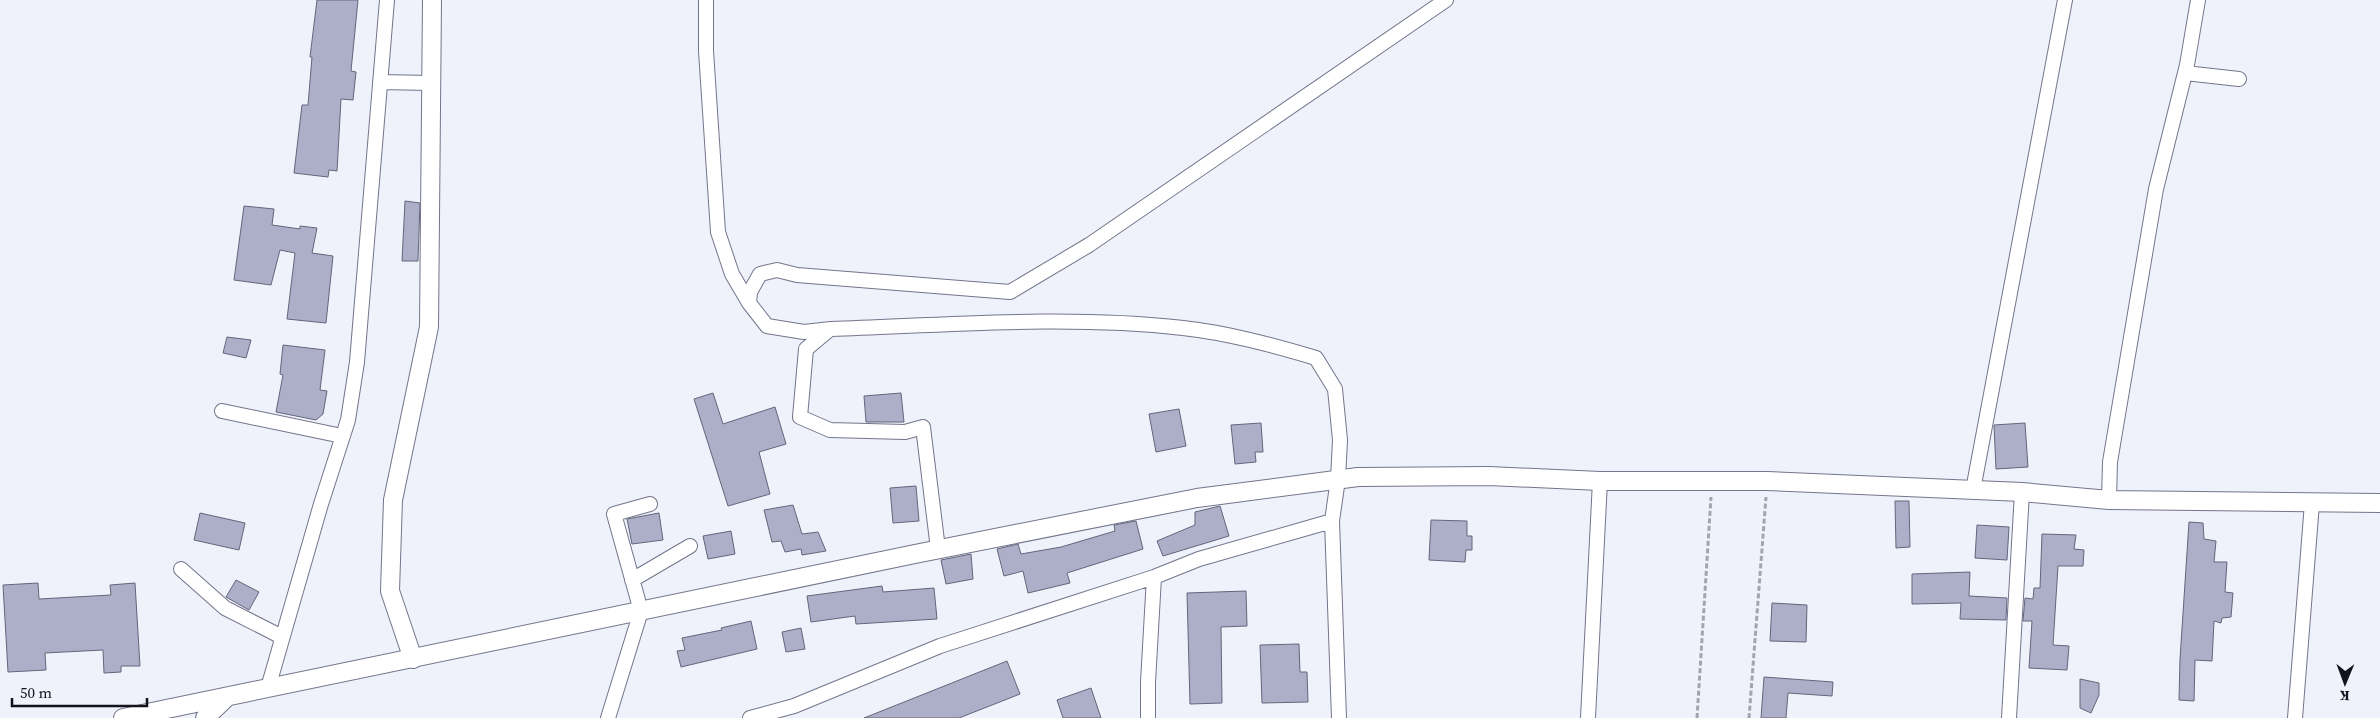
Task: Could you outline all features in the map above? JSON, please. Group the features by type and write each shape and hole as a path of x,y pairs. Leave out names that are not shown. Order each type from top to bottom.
{"street":[{"path":"268,688 348,420 357,362 387,0"},
{"path":"413,659 390,591 393,500 429,327 432,0"},
{"path":"706,0 706,51 718,232 732,274 749,303 767,326 804,332 831,329 1072,322 1183,328 1255,341 1316,358 1335,389 1340,440 1338,479 1332,521 1339,718"},
{"path":"749,303 750,292 760,274 778,270 796,275 1010,292 1090,245 1446,0"},
{"path":"1974,490 2065,0"},
{"path":"2109,500 2110,462 2156,189 2185,73 2198,0"},
{"path":"2185,73 2239,79"},
{"path":"380,82 430,83"},
{"path":"831,329 806,349 800,417 830,430 905,432 923,427 938,549"},
{"path":"222,411 342,436"},
{"path":"123,718 938,549 1196,498 1358,477 1489,476 1600,481 1767,481 2022,492 2109,500 2380,503"},
{"path":"1588,718 1600,481"},
{"path":"2009,718 2022,492"},
{"path":"2295,718 2312,503"},
{"path":"608,718 641,611 614,514 650,504"},
{"path":"750,718 768,716 940,646 1154,577 1198,559 1332,521"},
{"path":"632,580 690,546"},
{"path":"180,569 225,608 282,637"},
{"path":"1148,718 1148,682 1154,577"},
{"path":"205,718 227,697"}],"path":[{"path":"1697,718 1712,481"},
{"path":"1749,718 1767,481"}],"building":[{"path":"317,0 358,0 351,71 356,72 353,100 341,99 337,171 329,170 328,177 294,173 302,105 308,105 312,57 310,57"},
{"path":"405,201 420,203 418,261 402,261"},
{"path":"244,206 274,209 272,225 300,229 300,226 317,228 312,253 333,256 326,323 287,319 295,253 280,250 271,285 234,280"},
{"path":"227,337 251,340 246,358 223,353"},
{"path":"283,345 325,350 320,390 327,391 323,414 316,420 276,412 283,375 280,374"},
{"path":"713,393 723,424 775,407 786,444 759,452 770,494 728,506 694,399"},
{"path":"901,393 904,422 866,422 864,396"},
{"path":"1179,409 1186,446 1156,452 1149,414"},
{"path":"1261,423 1263,452 1255,452 1256,462 1235,464 1231,425"},
{"path":"2025,423 2028,467 1996,469 1994,425"},
{"path":"916,486 919,521 893,523 890,488"},
{"path":"1895,501 1909,501 1910,547 1896,548"},
{"path":"793,505 802,534 818,532 826,551 802,555 801,549 785,552 781,541 772,542 764,510"},
{"path":"1220,506 1229,536 1163,556 1157,541 1195,525 1195,512"},
{"path":"200,513 245,523 239,550 194,540"},
{"path":"659,513 663,540 632,544 627,519"},
{"path":"1431,520 1467,521 1467,536 1472,536 1472,550 1466,550 1465,562 1429,560"},
{"path":"1136,521 1143,549 1067,573 1070,583 1028,593 1023,571 1004,576 997,549 1018,544 1021,554 1061,547 1115,531 1114,525"},
{"path":"2189,522 2203,523 2204,539 2216,541 2214,562 2227,562 2225,592 2233,593 2231,617 2222,618 2221,623 2214,621 2212,661 2195,660 2194,701 2179,700"},
{"path":"1977,525 2009,527 2007,560 1975,558"},
{"path":"731,531 735,554 708,559 703,536"},
{"path":"2042,534 2076,535 2074,549 2084,550 2083,566 2058,566 2053,645 2069,646 2067,670 2029,668 2032,621 2023,621 2025,598 2033,599 2034,588 2040,588"},
{"path":"971,554 973,579 946,584 941,560"},
{"path":"1970,572 1969,596 2007,598 2006,620 1960,619 1961,603 1912,604 1912,574"},
{"path":"236,580 259,592 249,610 226,597"},
{"path":"38,583 39,599 111,595 110,585 135,583 140,666 121,666 121,672 104,673 103,650 45,653 46,670 8,672 3,585"},
{"path":"882,586 883,592 934,588 937,619 856,624 855,616 811,622 807,596"},
{"path":"1246,591 1247,626 1221,627 1222,703 1190,704 1187,593"},
{"path":"1772,603 1807,605 1806,642 1770,641"},
{"path":"751,621 757,649 681,667 677,651 685,650 682,638 722,630 721,628"},
{"path":"801,628 805,649 786,652 782,632"},
{"path":"1299,644 1300,672 1307,672 1308,702 1262,703 1260,645"},
{"path":"1007,661 1020,694 959,718 864,718"},
{"path":"1764,677 1833,682 1832,696 1788,693 1786,718 1761,718"},
{"path":"2080,679 2099,683 2099,695 2091,713 2080,708"},
{"path":"1091,688 1101,718 1063,718 1057,700"}]}
